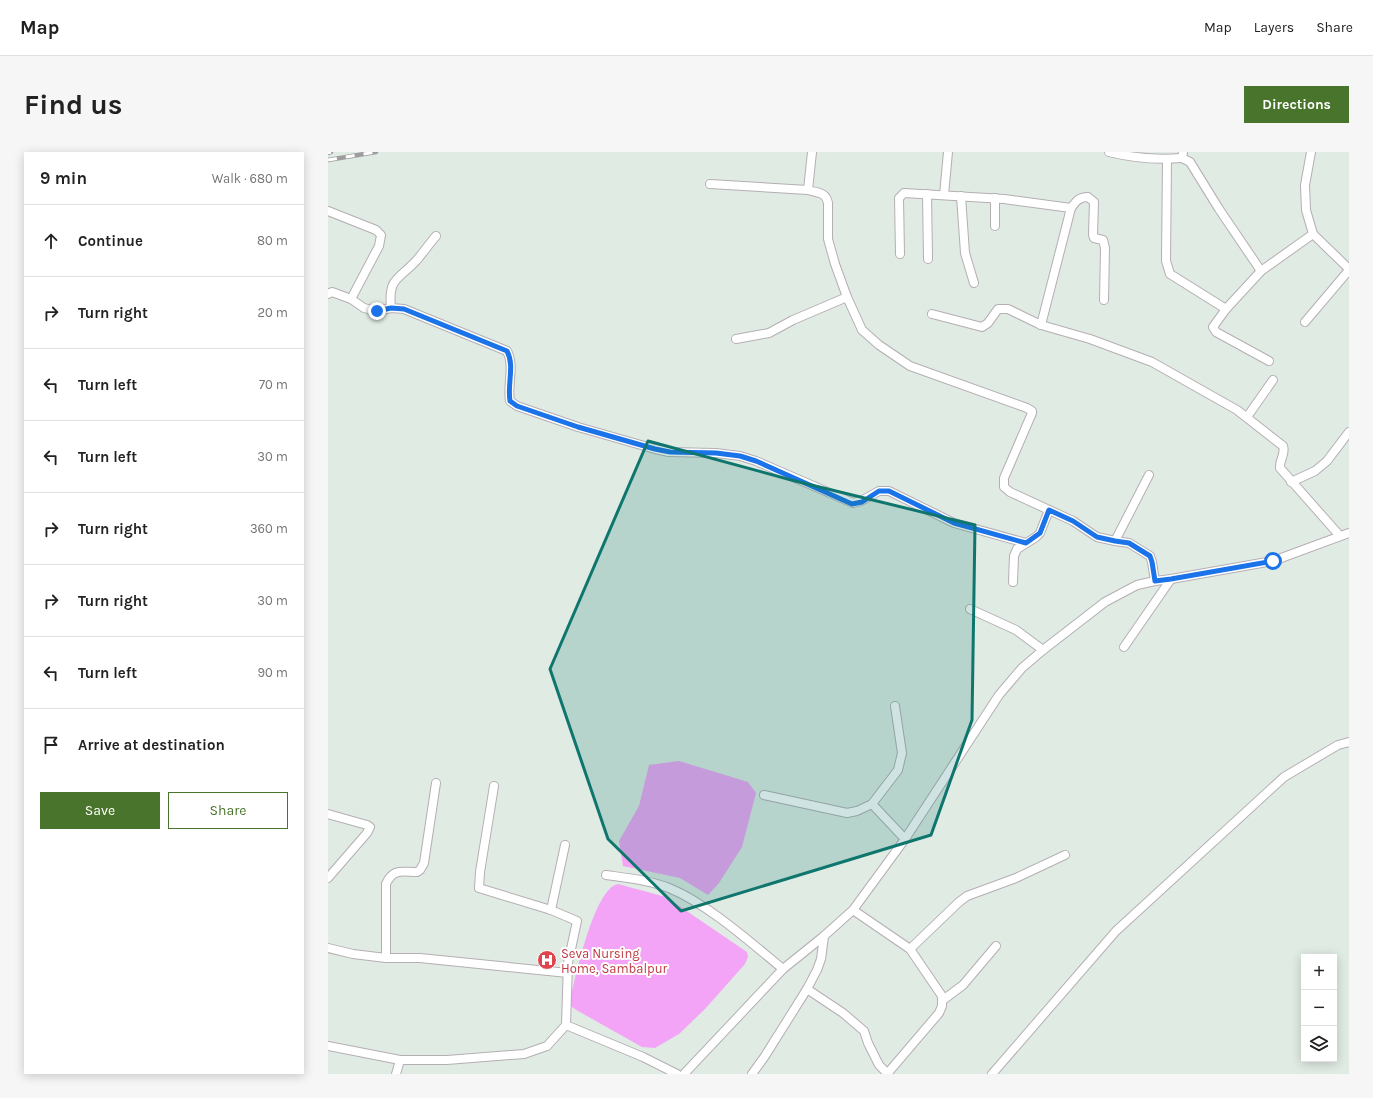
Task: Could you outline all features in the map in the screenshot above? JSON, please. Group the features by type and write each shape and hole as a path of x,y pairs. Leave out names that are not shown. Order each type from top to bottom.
{"street":[{"path":"808,190 812,152"},
{"path":"944,195 948,152"},
{"path":"1109,152 1148,159 1167,159 1183,155 1190,162 1261,270"},
{"path":"1305,322 1349,270 1313,234 1306,210 1305,185 1310,152"},
{"path":"1167,159 1166,261 1170,274 1226,309"},
{"path":"710,184 808,190 825,195 827,198 828,239 847,297 862,330 879,345 910,366 1032,411 1004,478 1004,485 1010,492 1073,521 1097,537 1129,543 1150,556 1155,581"},
{"path":"900,254 899,198 904,193 995,198 1071,208"},
{"path":"927,194 928,259"},
{"path":"961,196 965,253 974,284"},
{"path":"1041,325 1071,208 1077,199 1083,197 1088,197 1094,202 1093,235 1094,238 1102,240 1105,248 1104,300"},
{"path":"995,198 995,226"},
{"path":"328,211 376,230 381,235 379,246 350,299"},
{"path":"1269,361 1216,332 1213,327 1226,309 1261,270 1313,234"},
{"path":"391,308 390,294 392,284 416,261 436,236"},
{"path":"328,294 332,292 350,299 364,308 377,311 391,308 404,309 507,351 511,361 508,394 510,401 517,406 578,427 655,449 670,452 716,453 740,456 756,461 852,504 862,502 879,491 889,491 954,523 1026,543"},
{"path":"736,339 769,333 793,320 847,297"},
{"path":"932,314 982,327 988,323 995,312 1001,308 1008,309 1041,325 1090,339 1152,362 1237,410 1283,446 1284,453 1279,463 1280,468 1340,536"},
{"path":"1247,417 1273,380"},
{"path":"1291,482 1315,471 1327,461 1349,432"},
{"path":"1115,541 1149,475"},
{"path":"1013,582 1014,556 1017,549 1040,533 1049,510"},
{"path":"684,1074 783,969 853,910 905,839 999,696 1022,668 1043,650 1105,602 1137,586 1155,581 1273,561 1349,533"},
{"path":"1124,647 1171,579"},
{"path":"970,609 1016,630 1043,650"},
{"path":"764,795 847,813 857,811 872,804 898,770 902,753 895,706"},
{"path":"992,1074 1116,931 1284,777 1338,745 1349,742"},
{"path":"386,958 386,884 390,876 395,872 417,872 424,863 436,783"},
{"path":"328,1046 400,1060 447,1060 524,1054 547,1046 566,1025 568,963 577,921 550,910 479,888 480,872 494,786"},
{"path":"872,804 905,839"},
{"path":"328,814 368,825 370,827 367,833 329,876"},
{"path":"550,910 565,845"},
{"path":"910,948 967,896 1016,878 1065,856"},
{"path":"606,875 653,883 684,895 736,931 783,969"},
{"path":"807,989 843,1013 864,1031 879,1065 887,1074 939,1013 942,1006 942,996 910,948 853,910"},
{"path":"752,1074 807,989 817,970 821,959 824,936"},
{"path":"943,1000 964,985 996,946"},
{"path":"328,948 353,954 386,958 420,958 568,973"},
{"path":"566,1025 643,1057 677,1074"},
{"path":"396,1074 400,1060"}],"highlighted area":[{"path":"648,441 795,481 975,525 972,720 931,835 681,911 608,839 550,669"}],"shaded area":[{"path":"679,761 748,782 756,793 742,847 719,883 708,895 680,878 623,866 619,841 639,806 649,765"},
{"path":"618,884 666,897 747,952 748,957 745,964 705,1009 679,1034 655,1048 642,1047 578,1011 572,1007 570,1001 581,955 594,917 601,901 609,889"}],"railway":[{"path":"328,160 376,152"}],"place":[{"name":"Seva Nursing Home, Sambalpur","path":"547,960"}],"route":[{"path":"377,311 391,308 404,309 507,351 510,355 511,361 508,394 510,401 517,406 578,427 655,449 670,452 716,453 740,456 756,461 852,504 862,502 879,491 889,491 954,523 1026,543 1040,533 1049,510 1073,521 1097,537 1129,543 1150,556 1155,581 1273,561"}]}
